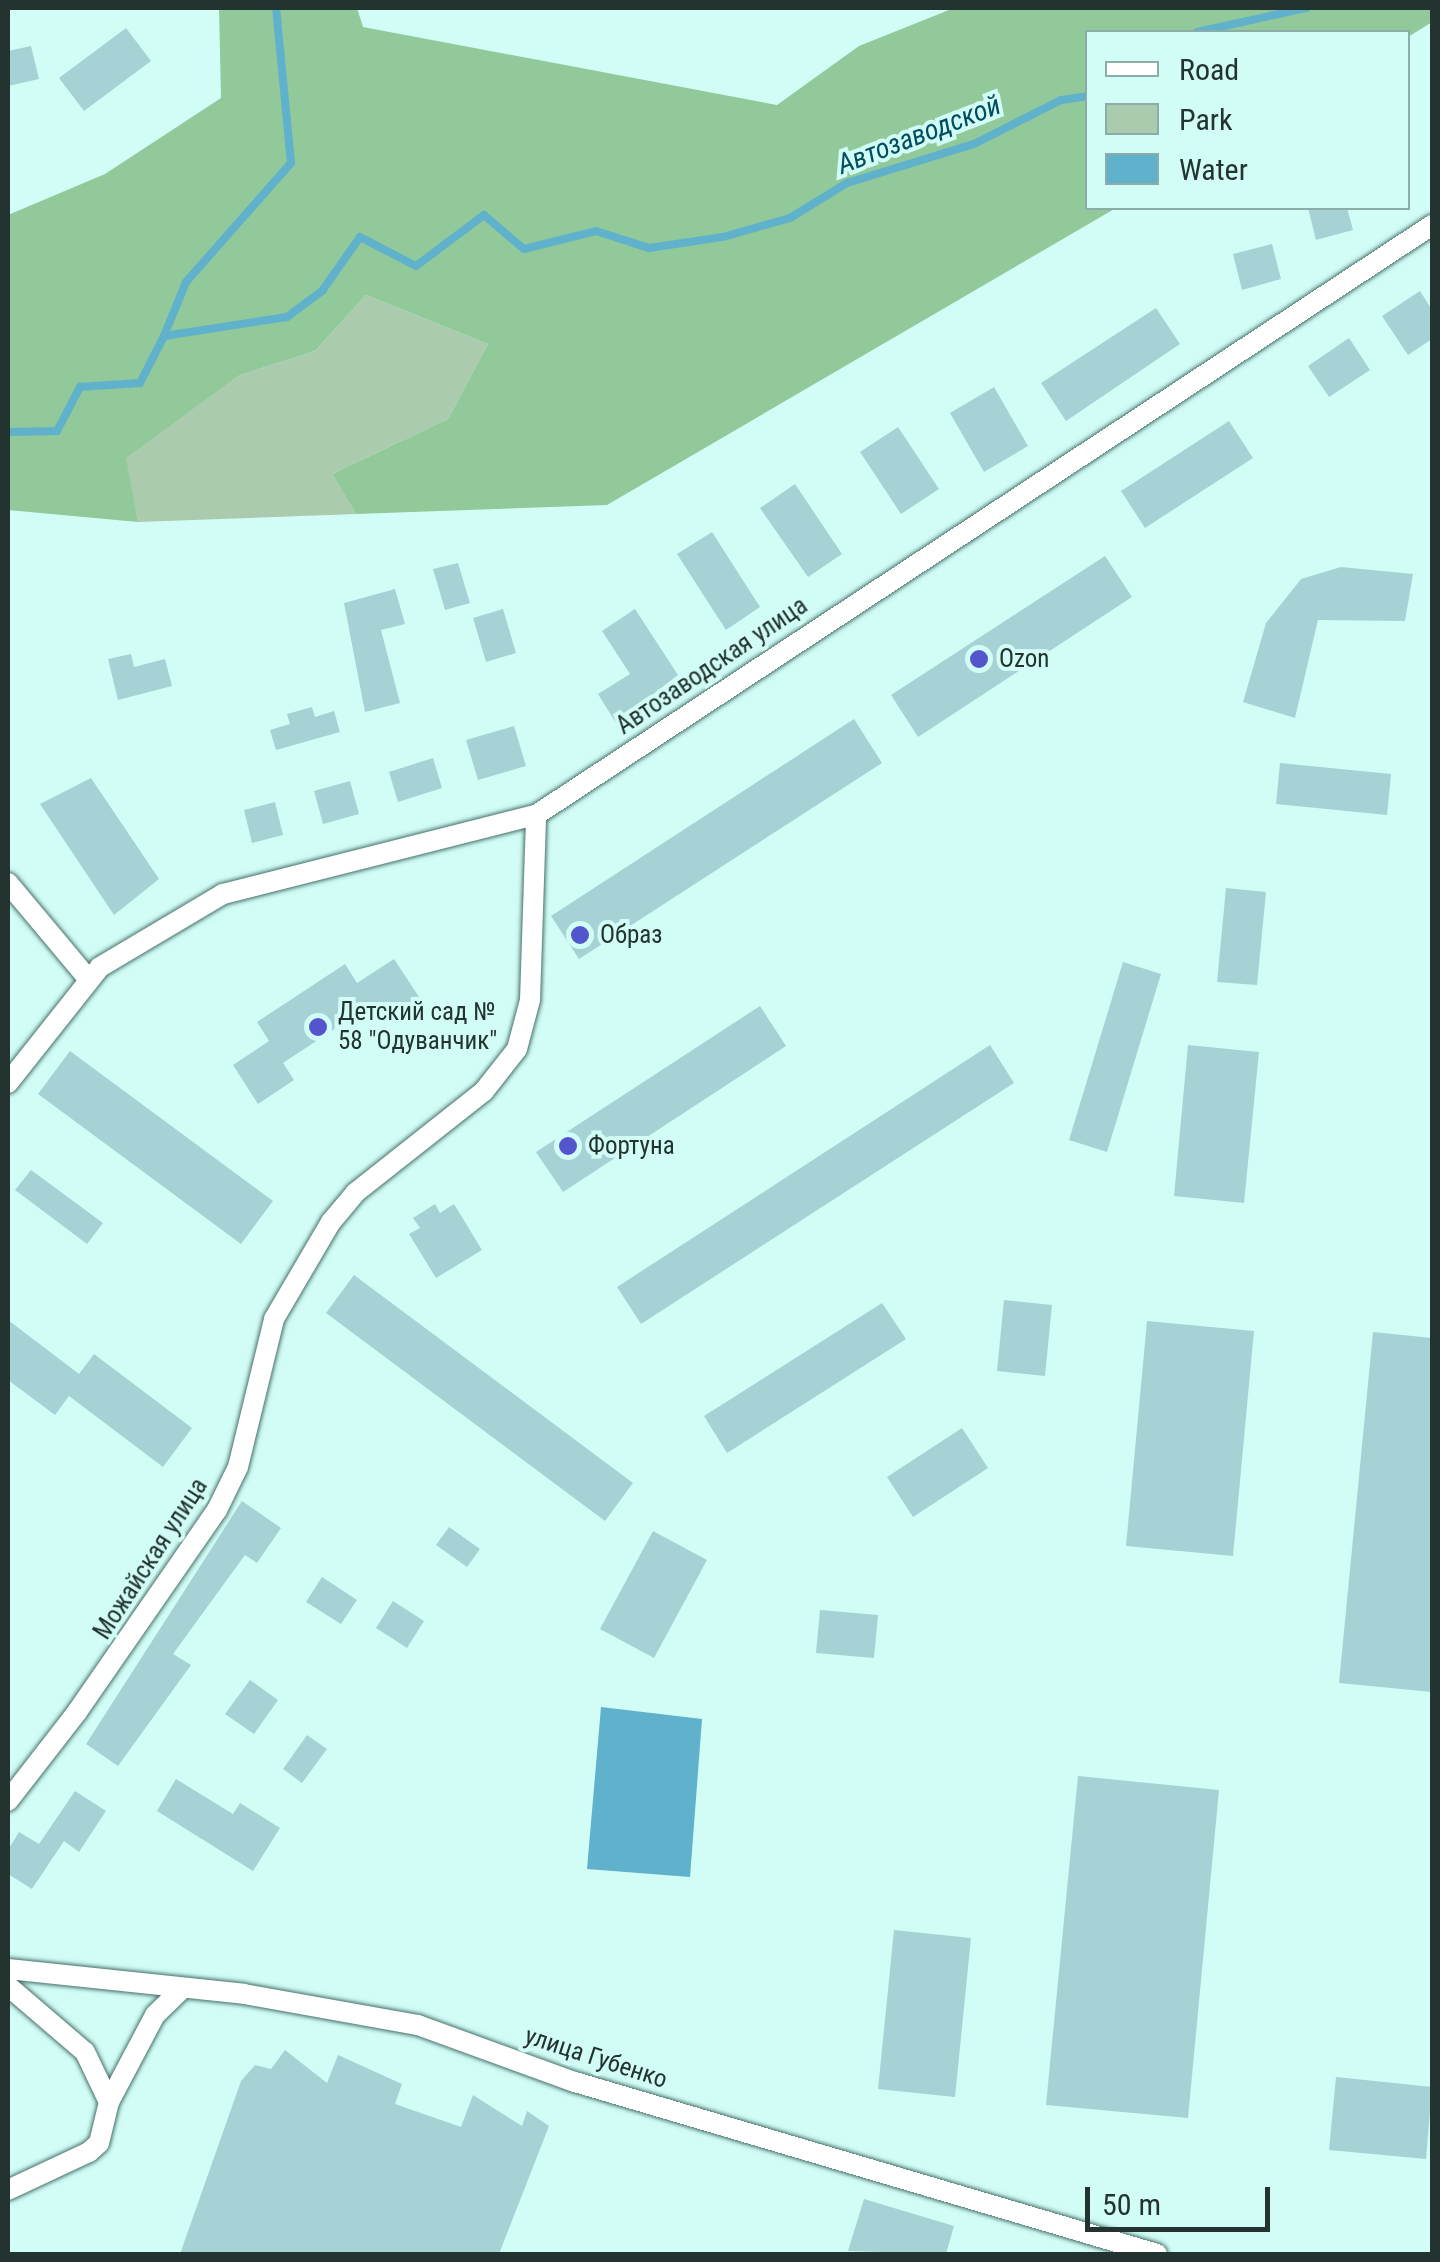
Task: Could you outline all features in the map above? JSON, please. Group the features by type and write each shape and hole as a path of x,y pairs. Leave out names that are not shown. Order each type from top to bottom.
{"street":[{"name":"Автозаводская улица","path":"8,1083 89,980 223,894 536,815 1432,226"},
{"name":"Можайская улица","path":"8,1800 78,1712 217,1510 238,1468 274,1319 330,1222 355,1193 484,1091 517,1048 530,1000 536,815"},
{"path":"8,882 89,980"},
{"name":"улица Губенко","path":"8,1969 336,2007 418,2024 576,2082 1157,2254"},
{"path":"8,1986 85,2052 109,2102"},
{"path":"8,2190 90,2152 100,2143 109,2102 156,2015 182,1989"}],"green space":[{"path":"219,8 357,8 363,27 777,105 859,46 954,8 1432,8 1432,22 1410,36 1410,30 1085,30 1085,210 1113,210 607,505 356,514 332,474 448,419 488,344 366,295 315,351 240,375 126,458 138,522 8,510 8,215 105,174 221,98"},
{"path":"366,295 488,344 448,419 332,474 356,514 138,522 125,458 240,375 315,351"}],"water":[{"path":"601,1707 702,1719 690,1877 587,1869"}],"building":[{"path":"126,28 151,61 84,111 59,78"},
{"path":"31,46 39,79 8,86 8,51"},
{"path":"1308,210 1348,210 1353,230 1316,240"},
{"path":"1272,244 1281,279 1242,290 1233,254"},
{"path":"1420,291 1432,310 1432,339 1408,355 1382,316"},
{"path":"1156,308 1180,344 1066,421 1041,383"},
{"path":"1349,338 1370,370 1329,397 1308,366"},
{"path":"994,387 1028,446 984,472 950,413"},
{"path":"1229,421 1253,458 1145,528 1121,491"},
{"path":"898,427 939,489 901,514 860,452"},
{"path":"795,484 842,554 808,577 760,508"},
{"path":"712,532 760,607 726,630 677,554"},
{"path":"1105,556 1132,597 918,737 891,695"},
{"path":"458,563 470,603 445,610 433,569"},
{"path":"1341,567 1413,574 1405,621 1318,620 1295,718 1243,702 1266,623 1301,579"},
{"path":"395,589 405,624 381,630 400,703 365,712 344,603"},
{"path":"503,609 516,653 486,662 473,618"},
{"path":"635,609 678,675 616,723 598,694 630,674 602,631"},
{"path":"131,654 134,667 165,659 172,686 118,700 108,659"},
{"path":"312,707 315,717 334,711 340,732 276,750 270,730 290,724 287,714"},
{"path":"854,719 882,763 579,959 551,916"},
{"path":"514,726 526,766 478,780 466,740"},
{"path":"433,758 442,788 398,802 389,772"},
{"path":"1280,763 1391,774 1387,815 1276,804"},
{"path":"91,778 159,879 114,915 40,804"},
{"path":"350,781 359,814 323,824 314,791"},
{"path":"275,802 283,835 252,843 244,810"},
{"path":"1226,888 1266,892 1257,985 1217,982"},
{"path":"394,959 421,1000 384,1024 371,1005 283,1063 294,1080 258,1104 233,1065 269,1041 257,1022 345,964 357,983"},
{"path":"1123,962 1161,974 1107,1152 1069,1140"},
{"path":"760,1006 786,1046 563,1192 536,1152"},
{"path":"990,1045 1014,1083 641,1324 617,1287"},
{"path":"1188,1045 1259,1052 1244,1203 1174,1196"},
{"path":"70,1051 273,1201 241,1244 38,1094"},
{"path":"31,1170 103,1223 87,1244 15,1190"},
{"path":"435,1204 440,1213 454,1204 482,1250 436,1278 409,1234 420,1228 413,1218"},
{"path":"354,1275 633,1483 605,1521 326,1313"},
{"path":"1004,1300 1052,1305 1045,1376 997,1371"},
{"path":"882,1303 906,1339 727,1453 704,1416"},
{"path":"8,1320 79,1374 94,1354 192,1428 163,1467 69,1396 55,1415 8,1380"},
{"path":"1147,1321 1254,1331 1233,1556 1126,1546"},
{"path":"1373,1332 1432,1338 1432,1692 1339,1683"},
{"path":"962,1428 988,1468 913,1517 887,1477"},
{"path":"242,1501 281,1528 257,1563 245,1555 173,1654 191,1665 118,1766 86,1744"},
{"path":"449,1527 480,1549 467,1567 436,1545"},
{"path":"653,1531 707,1560 654,1658 600,1629"},
{"path":"322,1577 357,1600 341,1624 306,1602"},
{"path":"393,1601 424,1621 407,1648 376,1628"},
{"path":"820,1610 878,1615 874,1658 816,1653"},
{"path":"250,1680 278,1700 254,1734 225,1714"},
{"path":"307,1735 327,1749 302,1783 283,1769"},
{"path":"1078,1776 1219,1790 1188,2118 1046,2105"},
{"path":"176,1779 233,1814 240,1803 280,1828 253,1871 157,1811"},
{"path":"75,1791 106,1811 79,1852 64,1841 32,1889 8,1874 8,1850 19,1832 39,1844"},
{"path":"894,1930 971,1938 955,2097 878,2089"},
{"path":"285,2050 327,2083 338,2055 402,2084 395,2104 461,2127 473,2095 522,2126 527,2111 549,2126 499,2254 180,2254 241,2081 255,2065 271,2069"},
{"path":"1336,2077 1432,2087 1426,2159 1329,2150"},
{"path":"864,2199 954,2226 946,2254 848,2251"}],"waterway":[{"path":"164,336 186,282 291,163 276,8"},
{"name":"Автозаводской","path":"1206,30 1306,8"},
{"name":"Автозаводской","path":"8,432 57,431 80,387 140,383 164,336 287,317 322,291 360,237 416,266 484,215 524,249 596,231 649,248 723,237 790,218 847,183 974,144 1061,100 1085,96"}],"place":[{"name":"Ozon","path":"979,659"},
{"name":"Образ","path":"580,935"},
{"name":"Детский сад № 58 \"Одуванчик\"","path":"318,1027"},
{"name":"Фортуна","path":"568,1146"}]}
